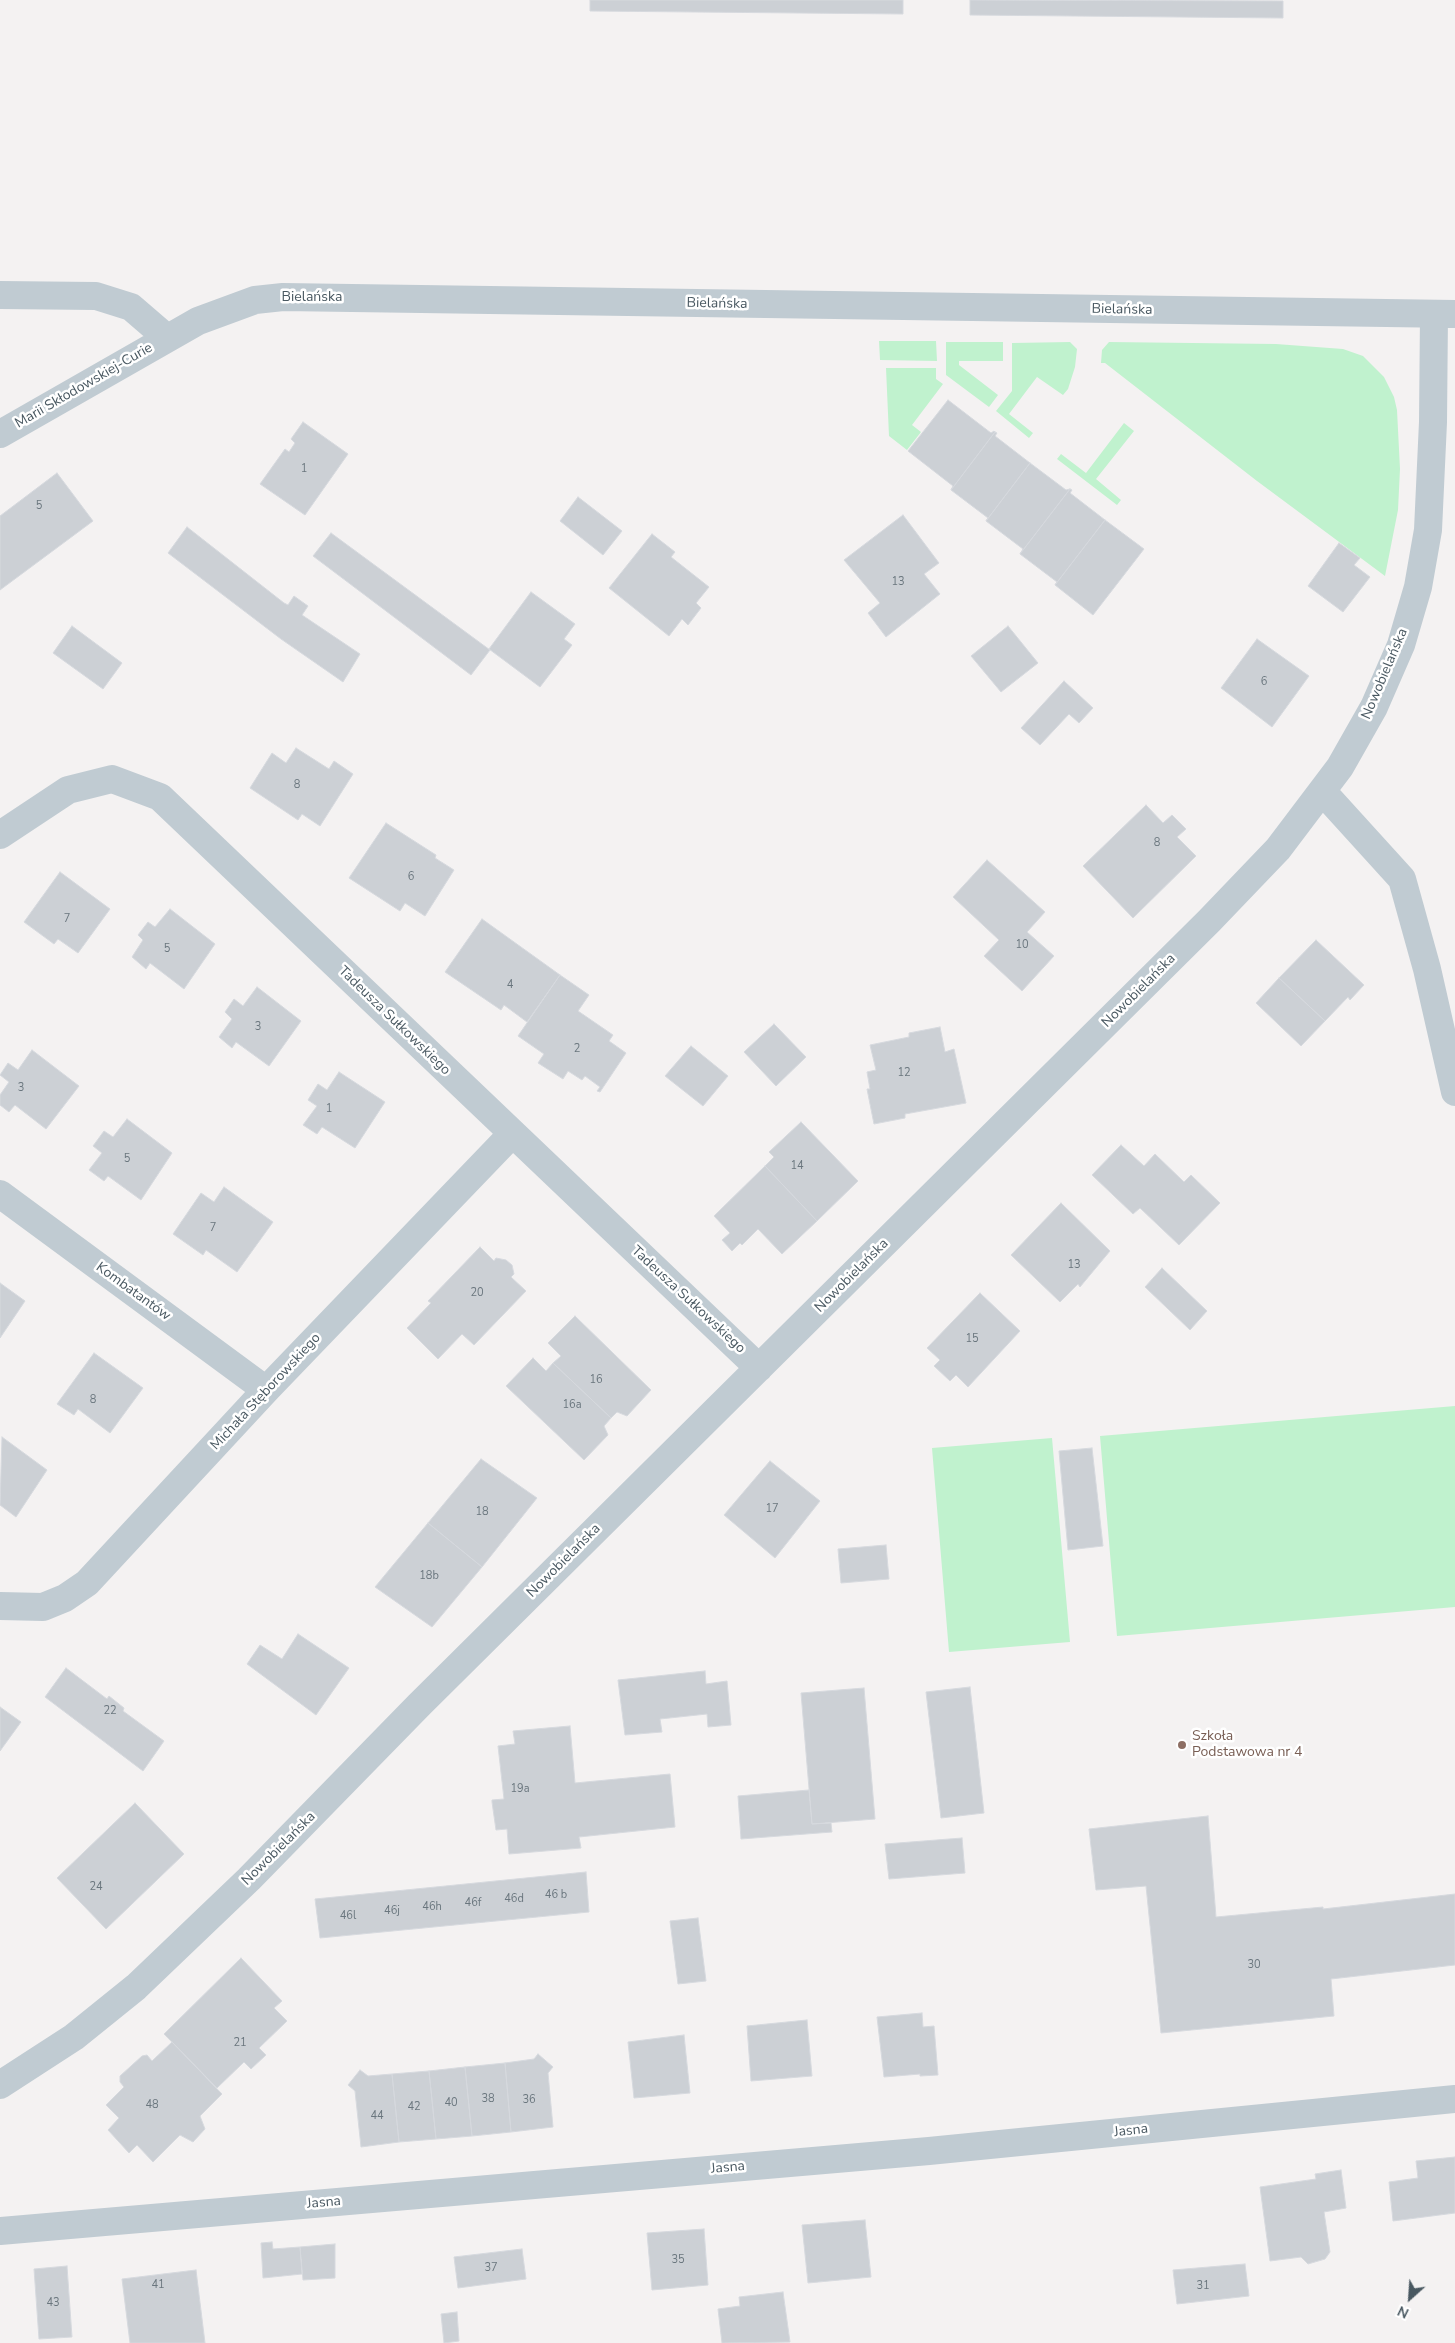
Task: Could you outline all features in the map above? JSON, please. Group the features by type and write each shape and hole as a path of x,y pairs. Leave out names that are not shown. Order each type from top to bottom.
{"street":[{"path":"0,295 96,296 131,307 167,338"},
{"name":"Bielańska","path":"167,338 198,321 229,309 255,300 283,297 1444,314"},
{"name":"Nowobielańska","path":"0,2085 74,2037 136,1987 249,1879 419,1706 1209,921 1278,849 1323,792 1340,767 1374,706 1401,645 1418,587 1428,530 1433,413 1444,314"},
{"name":"Marii Skłodowskiej-Curie","path":"0,434 167,338"},
{"name":"Tadeusza Sułkowskiego","path":"0,834 68,790 112,779 160,797 759,1368"},
{"path":"1323,792 1402,879 1427,969 1455,1092"},
{"name":"Michała Stęborowskiego","path":"0,1606 43,1608 87,1583 266,1390 512,1134"},
{"name":"Kombatantów","path":"0,1194 266,1390"},
{"name":"Jasna","path":"0,2231 929,2151 1455,2099"}],"green space":[{"path":"879,341 936,341 937,361 880,360"},
{"path":"946,342 1003,342 1003,361 959,361 959,365 998,395 989,407 946,375"},
{"path":"1070,342 1077,349 1075,367 1068,389 1063,395 1037,377 1009,414 1033,433 1029,438 996,411 1012,391 1012,343"},
{"path":"1109,342 1276,344 1343,349 1363,356 1384,377 1394,397 1397,410 1400,469 1398,510 1385,576 1257,481 1105,363 1101,363 1102,350"},
{"path":"886,368 936,368 936,379 943,384 912,425 921,432 907,450 889,436"},
{"path":"1124,423 1134,431 1096,479 1121,500 1117,505 1057,459 1061,454 1086,473"},
{"path":"1455,1406 1455,1607 1117,1636 1100,1436"},
{"path":"1052,1438 1070,1642 949,1652 932,1448"}],"building":[{"path":"590,0 903,0 903,14 590,11"},
{"path":"970,0 1283,1 1283,18 970,15"},
{"path":"948,400 991,433 995,432 951,490 953,486 908,451"},
{"path":"303,422 348,454 305,515 260,484 285,449 289,452 295,443 291,439"},
{"path":"995,432 997,433 995,436 1030,463 986,521 988,518 951,490"},
{"path":"1030,463 1066,490 1070,489 1020,554 1023,549 986,521"},
{"path":"57,473 93,521 0,590 0,516"},
{"path":"1070,489 1072,490 1070,493 1105,520 1055,585 1057,582 1020,554"},
{"path":"578,497 622,531 603,555 560,521"},
{"path":"903,515 939,563 924,574 940,594 886,637 868,613 880,603 844,560"},
{"path":"1105,520 1144,549 1093,615 1055,585"},
{"path":"187,527 284,603 288,605 294,596 308,606 302,615 360,654 343,682 281,639 168,553"},
{"path":"331,533 490,650 471,675 313,556"},
{"path":"652,534 675,552 671,557 709,587 696,603 701,608 688,625 682,619 669,636 609,588"},
{"path":"1339,543 1360,558 1354,565 1370,577 1343,612 1308,586"},
{"path":"531,592 575,624 564,639 572,645 540,687 489,649"},
{"path":"72,626 122,663 103,689 53,653"},
{"path":"1008,626 1038,663 1001,692 971,656"},
{"path":"1257,639 1309,676 1272,727 1221,688"},
{"path":"1064,681 1093,708 1079,723 1069,714 1040,745 1021,728"},
{"path":"296,748 329,769 334,761 353,774 320,826 302,814 298,820 250,788 272,753 286,763"},
{"path":"1146,805 1163,823 1172,815 1186,829 1177,837 1196,856 1133,918 1083,866"},
{"path":"386,823 436,855 435,858 454,870 425,916 405,903 400,911 349,878"},
{"path":"987,860 1045,912 1027,932 1054,956 1022,991 984,956 999,940 953,897"},
{"path":"60,872 110,909 78,953 58,939 54,944 24,922"},
{"path":"170,909 215,944 184,989 150,963 146,969 132,957 143,940 138,935 148,922 155,927"},
{"path":"482,919 560,975 527,1022 504,1005 501,1010 445,972"},
{"path":"1316,940 1364,985 1350,1000 1348,997 1325,1021 1279,978"},
{"path":"560,975 589,995 578,1011 613,1035 609,1041 626,1053 600,1092 597,1091 600,1087 585,1076 582,1080 568,1071 563,1079 538,1063 544,1054 518,1036"},
{"path":"1279,978 1325,1021 1301,1046 1256,1003"},
{"path":"257,987 301,1021 269,1066 236,1042 232,1048 219,1037 232,1019 225,1012 234,999 243,1006"},
{"path":"774,1024 806,1057 776,1086 744,1052"},
{"path":"940,1027 945,1052 954,1049 966,1103 905,1114 905,1118 874,1124 867,1089 870,1089 867,1072 876,1070 870,1045 909,1037 909,1033"},
{"path":"691,1046 728,1076 703,1106 665,1076"},
{"path":"32,1050 79,1086 46,1129 15,1105 9,1112 0,1105 0,1095 9,1082 0,1075 8,1063 18,1070"},
{"path":"339,1072 385,1102 355,1148 322,1127 317,1134 303,1125 317,1106 308,1100 318,1084 327,1090"},
{"path":"127,1119 172,1153 141,1200 108,1176 104,1181 89,1170 102,1153 93,1146 104,1131 113,1137"},
{"path":"801,1122 858,1181 817,1221 765,1166 774,1157 769,1152"},
{"path":"1121,1145 1144,1166 1155,1154 1184,1182 1191,1175 1220,1203 1179,1245 1140,1208 1133,1214 1092,1175"},
{"path":"765,1166 817,1221 782,1254 758,1229 742,1245 740,1243 732,1251 722,1240 730,1233 714,1216"},
{"path":"224,1187 273,1222 237,1272 206,1250 203,1255 173,1234 201,1193 214,1202"},
{"path":"1061,1203 1110,1251 1080,1287 1078,1284 1060,1302 1011,1255"},
{"path":"480,1247 494,1261 496,1258 506,1260 512,1265 514,1274 511,1277 526,1291 474,1345 462,1334 438,1359 407,1328 431,1303 428,1301"},
{"path":"1162,1268 1207,1311 1190,1330 1145,1287"},
{"path":"0,1283 25,1301 0,1338"},
{"path":"980,1293 1020,1331 968,1387 956,1375 950,1381 934,1366 940,1360 927,1348"},
{"path":"575,1316 651,1390 627,1416 617,1412 611,1418 553,1363 561,1356 548,1343"},
{"path":"94,1353 143,1388 110,1433 78,1409 74,1415 57,1404"},
{"path":"533,1358 546,1371 553,1363 611,1418 604,1426 608,1435 584,1460 506,1386"},
{"path":"2,1437 47,1470 16,1517 0,1505"},
{"path":"1092,1448 1103,1546 1068,1550 1059,1451"},
{"path":"481,1459 537,1498 482,1567 428,1523"},
{"path":"770,1461 820,1501 775,1558 724,1515"},
{"path":"428,1523 482,1567 432,1627 375,1587"},
{"path":"886,1545 889,1579 841,1583 838,1549"},
{"path":"298,1634 349,1668 316,1715 247,1664 260,1645 282,1659"},
{"path":"66,1668 107,1699 109,1696 124,1708 123,1711 164,1741 143,1771 45,1697"},
{"path":"705,1671 706,1684 727,1681 731,1725 708,1727 707,1714 660,1719 662,1732 625,1735 618,1680"},
{"path":"970,1687 984,1813 941,1818 926,1692"},
{"path":"864,1688 875,1819 812,1824 801,1693"},
{"path":"0,1707 21,1722 0,1751"},
{"path":"570,1726 575,1783 670,1774 675,1827 579,1837 581,1848 509,1854 507,1829 496,1830 492,1802 492,1800 504,1799 498,1746 515,1744 513,1731"},
{"path":"809,1790 812,1824 831,1823 832,1832 741,1839 738,1796"},
{"path":"135,1803 184,1854 106,1929 57,1878"},
{"path":"1208,1816 1216,1917 1323,1907 1323,1909 1455,1894 1455,1965 1331,1979 1334,2016 1161,2033 1146,1886 1096,1890 1089,1829"},
{"path":"962,1838 965,1873 889,1879 885,1844"},
{"path":"586,1872 589,1912 320,1938 315,1899"},
{"path":"698,1918 706,1981 678,1984 670,1921"},
{"path":"241,1958 282,2001 274,2008 287,2021 259,2048 266,2055 251,2069 244,2062 217,2088 164,2034"},
{"path":"922,2013 923,2027 934,2026 938,2075 920,2076 920,2074 884,2077 877,2017"},
{"path":"807,2020 812,2076 751,2081 747,2026"},
{"path":"684,2035 690,2093 634,2098 628,2042"},
{"path":"172,2042 222,2094 200,2116 205,2129 193,2142 180,2135 153,2162 137,2145 129,2153 108,2130 119,2118 106,2105 124,2087 120,2082 120,2076 142,2056 147,2055 152,2061"},
{"path":"538,2054 553,2067 548,2073 553,2127 511,2132 505,2063 534,2059"},
{"path":"505,2063 511,2132 472,2136 465,2067"},
{"path":"465,2067 472,2136 436,2139 429,2071"},
{"path":"360,2070 368,2076 392,2074 399,2142 361,2147 355,2091 348,2085"},
{"path":"429,2071 436,2139 399,2142 392,2074"},
{"path":"1455,2157 1455,2213 1393,2221 1389,2182 1418,2178 1416,2161"},
{"path":"1341,2170 1346,2208 1324,2212 1330,2252 1325,2259 1308,2264 1301,2257 1270,2261 1260,2187 1316,2179 1315,2174"},
{"path":"865,2220 871,2277 808,2283 802,2225"},
{"path":"704,2229 708,2285 652,2290 647,2233"},
{"path":"272,2242 273,2249 300,2247 302,2274 263,2278 261,2243"},
{"path":"335,2244 335,2278 303,2280 300,2247"},
{"path":"522,2249 526,2279 458,2288 454,2257"},
{"path":"1245,2264 1249,2296 1177,2304 1173,2270"},
{"path":"67,2266 72,2337 39,2339 34,2269"},
{"path":"196,2270 205,2343 130,2343 122,2279"},
{"path":"783,2292 790,2342 722,2343 718,2309 740,2306 739,2297"},
{"path":"457,2312 459,2341 444,2343 441,2314"}],"place":[{"name":"Szkoła Podstawowa nr 4","path":"1182,1745"}]}
